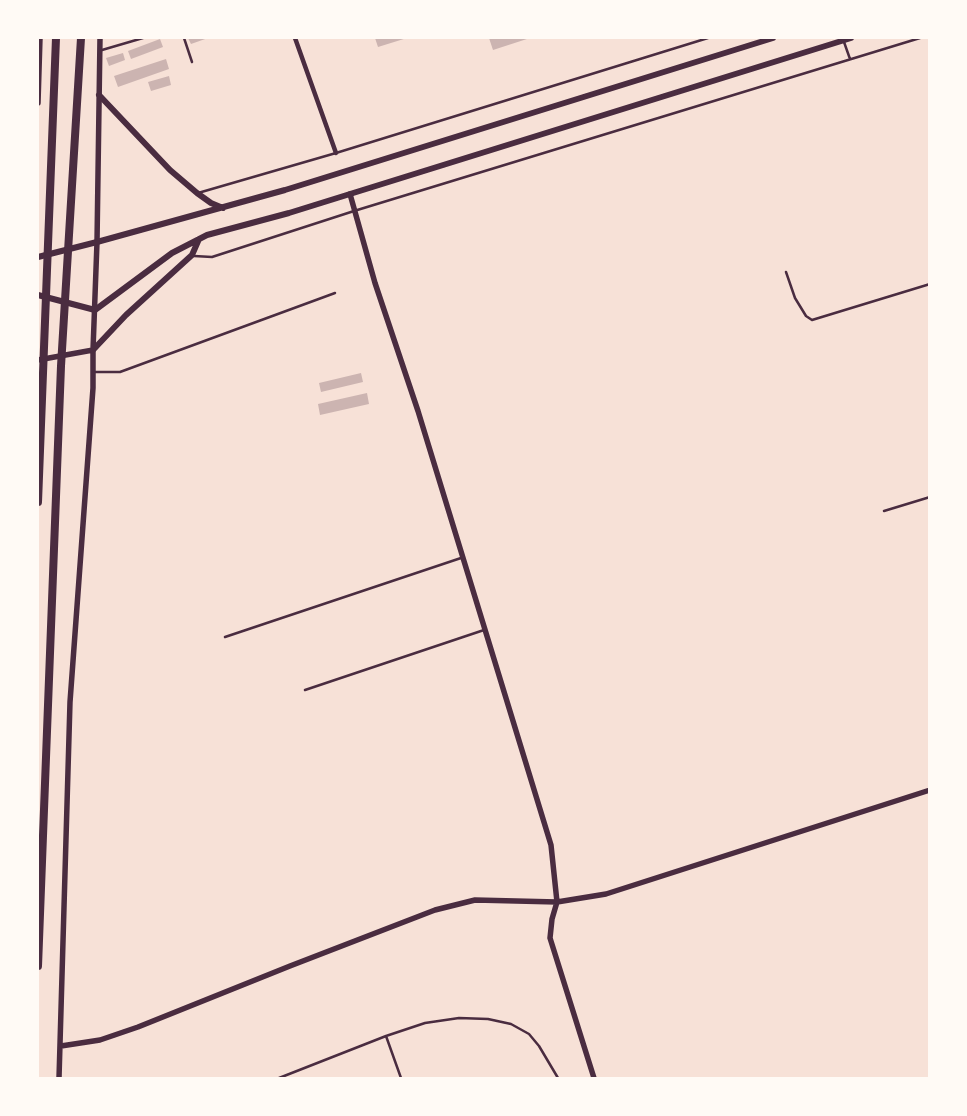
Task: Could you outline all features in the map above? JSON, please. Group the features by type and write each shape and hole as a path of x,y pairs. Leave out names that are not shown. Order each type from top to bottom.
{"highway":[{"path":"38,502 56,38"},
{"path":"38,966 61,366 81,38"}],"main road":[{"path":"38,257 285,190 772,38"},
{"path":"38,295 95,310 172,253 207,235 289,213 851,38"},
{"path":"99,95 165,164 197,194 211,203 224,208"},
{"path":"93,350 126,315 192,255 199,239"}],"street":[{"path":"38,102 40,38"},
{"path":"59,1078 70,702 93,388 100,38"},
{"path":"295,38 336,153"},
{"path":"350,194 375,283 418,411 551,845 557,902 552,919 550,938 594,1078"},
{"path":"38,360 93,350"},
{"path":"61,1046 100,1040 138,1027 435,910 476,900 557,902 606,894 930,790"}],"lane":[{"path":"100,51 143,38"},
{"path":"184,38 192,62"},
{"path":"197,194 708,38"},
{"path":"192,255 212,257 354,211 920,38"},
{"path":"843,39 850,60"},
{"path":"786,272 795,298 806,316 812,320 930,284"},
{"path":"93,372 120,372 335,293"},
{"path":"884,511 930,497"},
{"path":"225,637 463,557"},
{"path":"304,690 485,630"},
{"path":"279,1078 386,1036 425,1023 460,1018 488,1019 511,1024 529,1034 539,1046 558,1078"},
{"path":"386,1036 401,1078"}],"building":[{"path":"188,38 208,38 191,44"},
{"path":"375,38 407,38 378,47"},
{"path":"489,38 530,38 493,50"},
{"path":"160,39 163,47 131,59 128,51"},
{"path":"123,53 125,60 109,66 106,58"},
{"path":"166,59 169,69 118,87 114,76"},
{"path":"169,76 171,85 151,91 148,82"},
{"path":"361,373 363,382 321,392 319,383"},
{"path":"367,393 369,404 320,415 318,404"}]}
